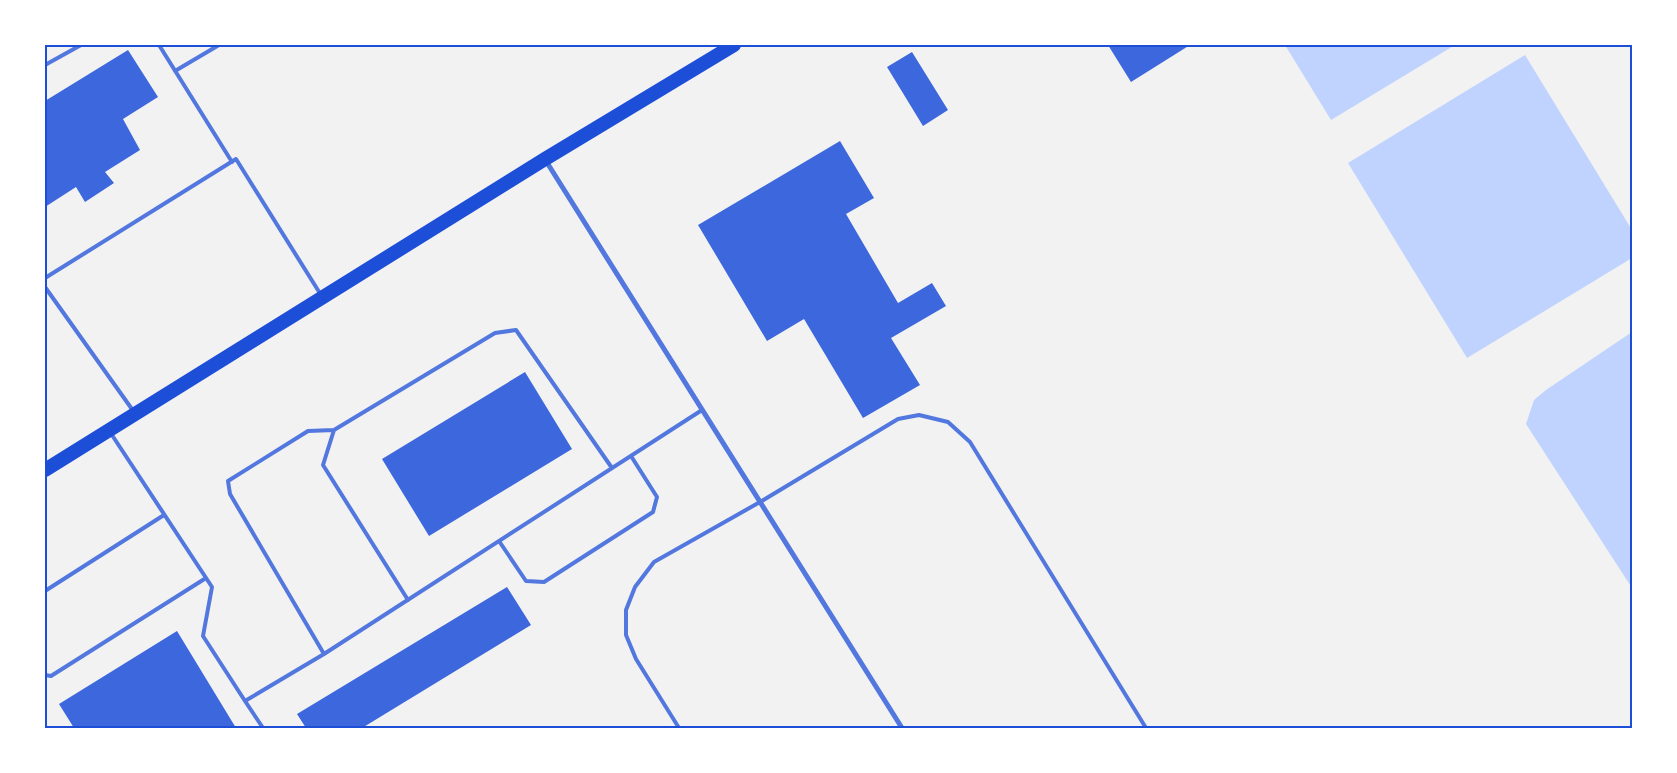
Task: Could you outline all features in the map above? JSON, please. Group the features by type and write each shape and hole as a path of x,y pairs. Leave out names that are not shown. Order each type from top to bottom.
{"highway":[{"path":"45,470 545,159 734,45"}],"street":[{"path":"545,159 902,728"}],"lane":[{"path":"45,65 81,45"},
{"path":"159,45 232,162"},
{"path":"175,71 219,45"},
{"path":"45,278 236,159 322,298"},
{"path":"45,287 135,414"},
{"path":"324,654 230,494 228,481 308,431 334,430 495,333 516,330 612,468"},
{"path":"245,700 324,654 702,410"},
{"path":"680,728 636,659 626,635 626,610 635,587 654,562 898,420 919,415 948,422 970,442 1146,728"},
{"path":"108,430 212,587 203,636 263,728"},
{"path":"334,430 323,465 408,600"},
{"path":"499,542 526,581 544,582 653,512 657,497 631,456"},
{"path":"45,591 164,515"},
{"path":"45,675 51,676 206,578"}],"water":[{"path":"1285,45 1455,45 1331,120"},
{"path":"1525,55 1632,230 1632,258 1467,358 1348,163"},
{"path":"1632,332 1632,588 1526,424 1534,400"}],"building":[{"path":"1108,45 1190,45 1131,82"},
{"path":"128,50 158,97 123,119 140,150 105,172 114,183 85,202 76,187 45,207 45,101"},
{"path":"912,52 948,110 923,126 887,67"},
{"path":"840,141 874,198 846,214 898,303 932,283 946,306 891,338 920,385 863,418 804,319 767,341 698,225"},
{"path":"525,372 572,449 429,536 382,459"},
{"path":"507,587 531,625 362,728 306,728 297,714"},
{"path":"177,631 236,728 74,728 59,704"}]}
